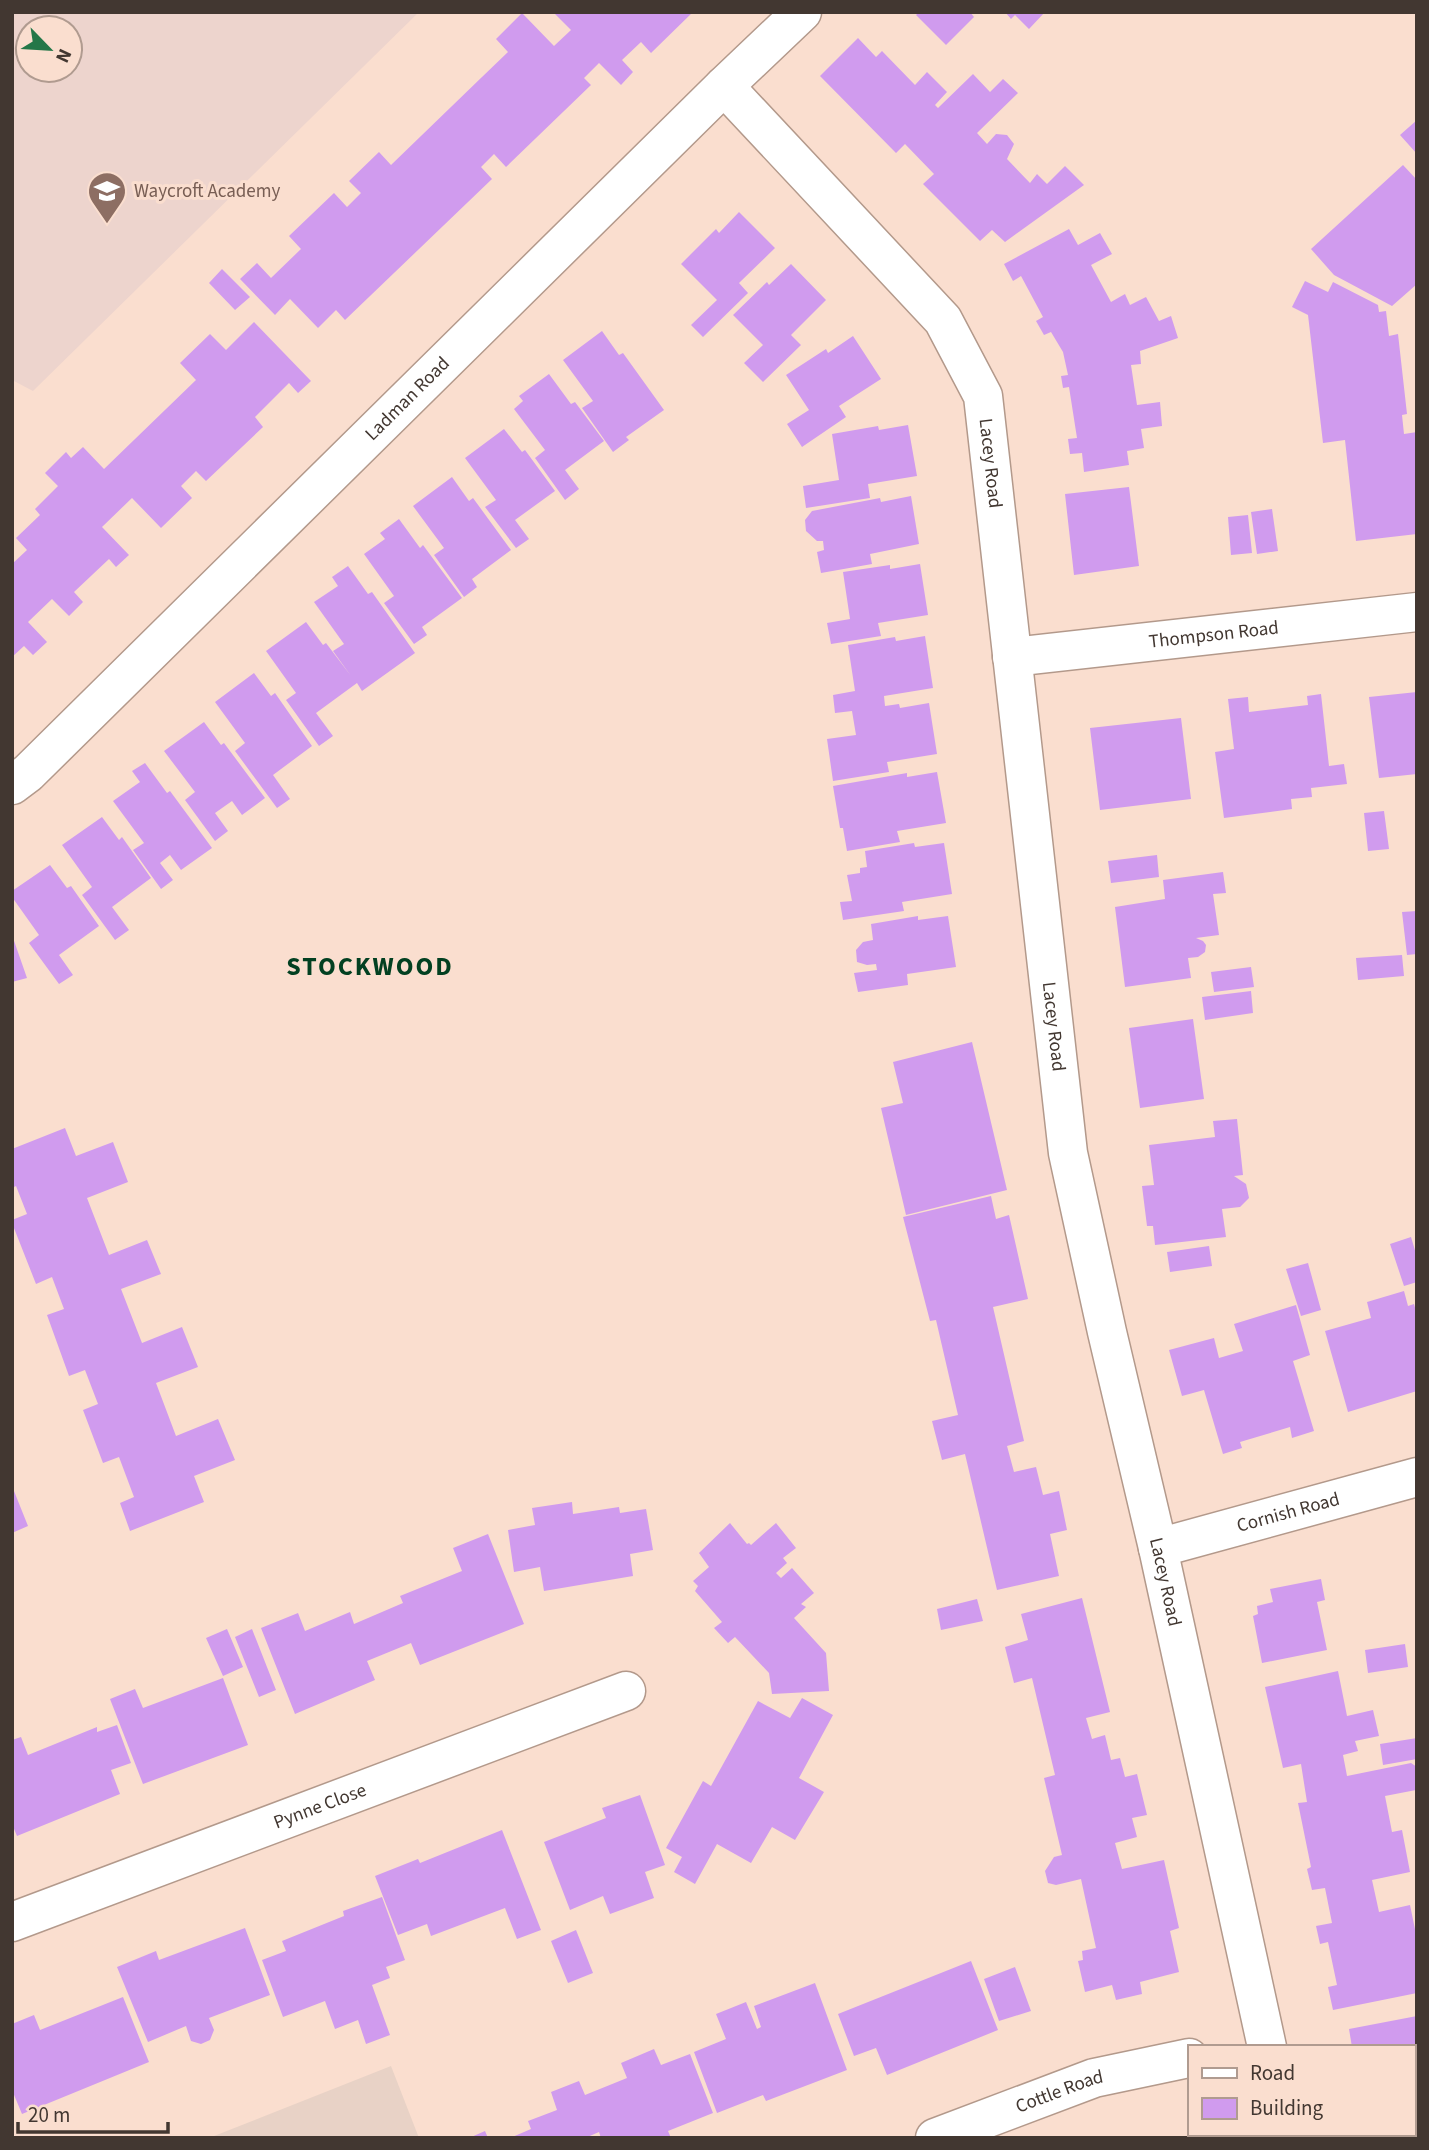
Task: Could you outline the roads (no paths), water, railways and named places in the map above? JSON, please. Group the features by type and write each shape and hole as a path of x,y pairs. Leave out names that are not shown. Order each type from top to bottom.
{"street":[{"name":"Ladman Road","path":"12,785 28,773 802,12"},
{"name":"Lacey Road","path":"724,86 943,320 983,396 1068,1153 1158,1548 1258,2045"},
{"name":"Thompson Road","path":"1012,657 1417,612"},
{"name":"Cornish Road","path":"1158,1548 1417,1477"},
{"name":"Pynne Close","path":"12,1922 626,1691"},
{"name":"Cottle Road","path":"935,2138 1094,2078 1188,2058"}],"place":[{"name":"Waycroft Academy","path":"107,225"}],"district":[{"name":"STOCKWOOD","path":"370,966"}]}
